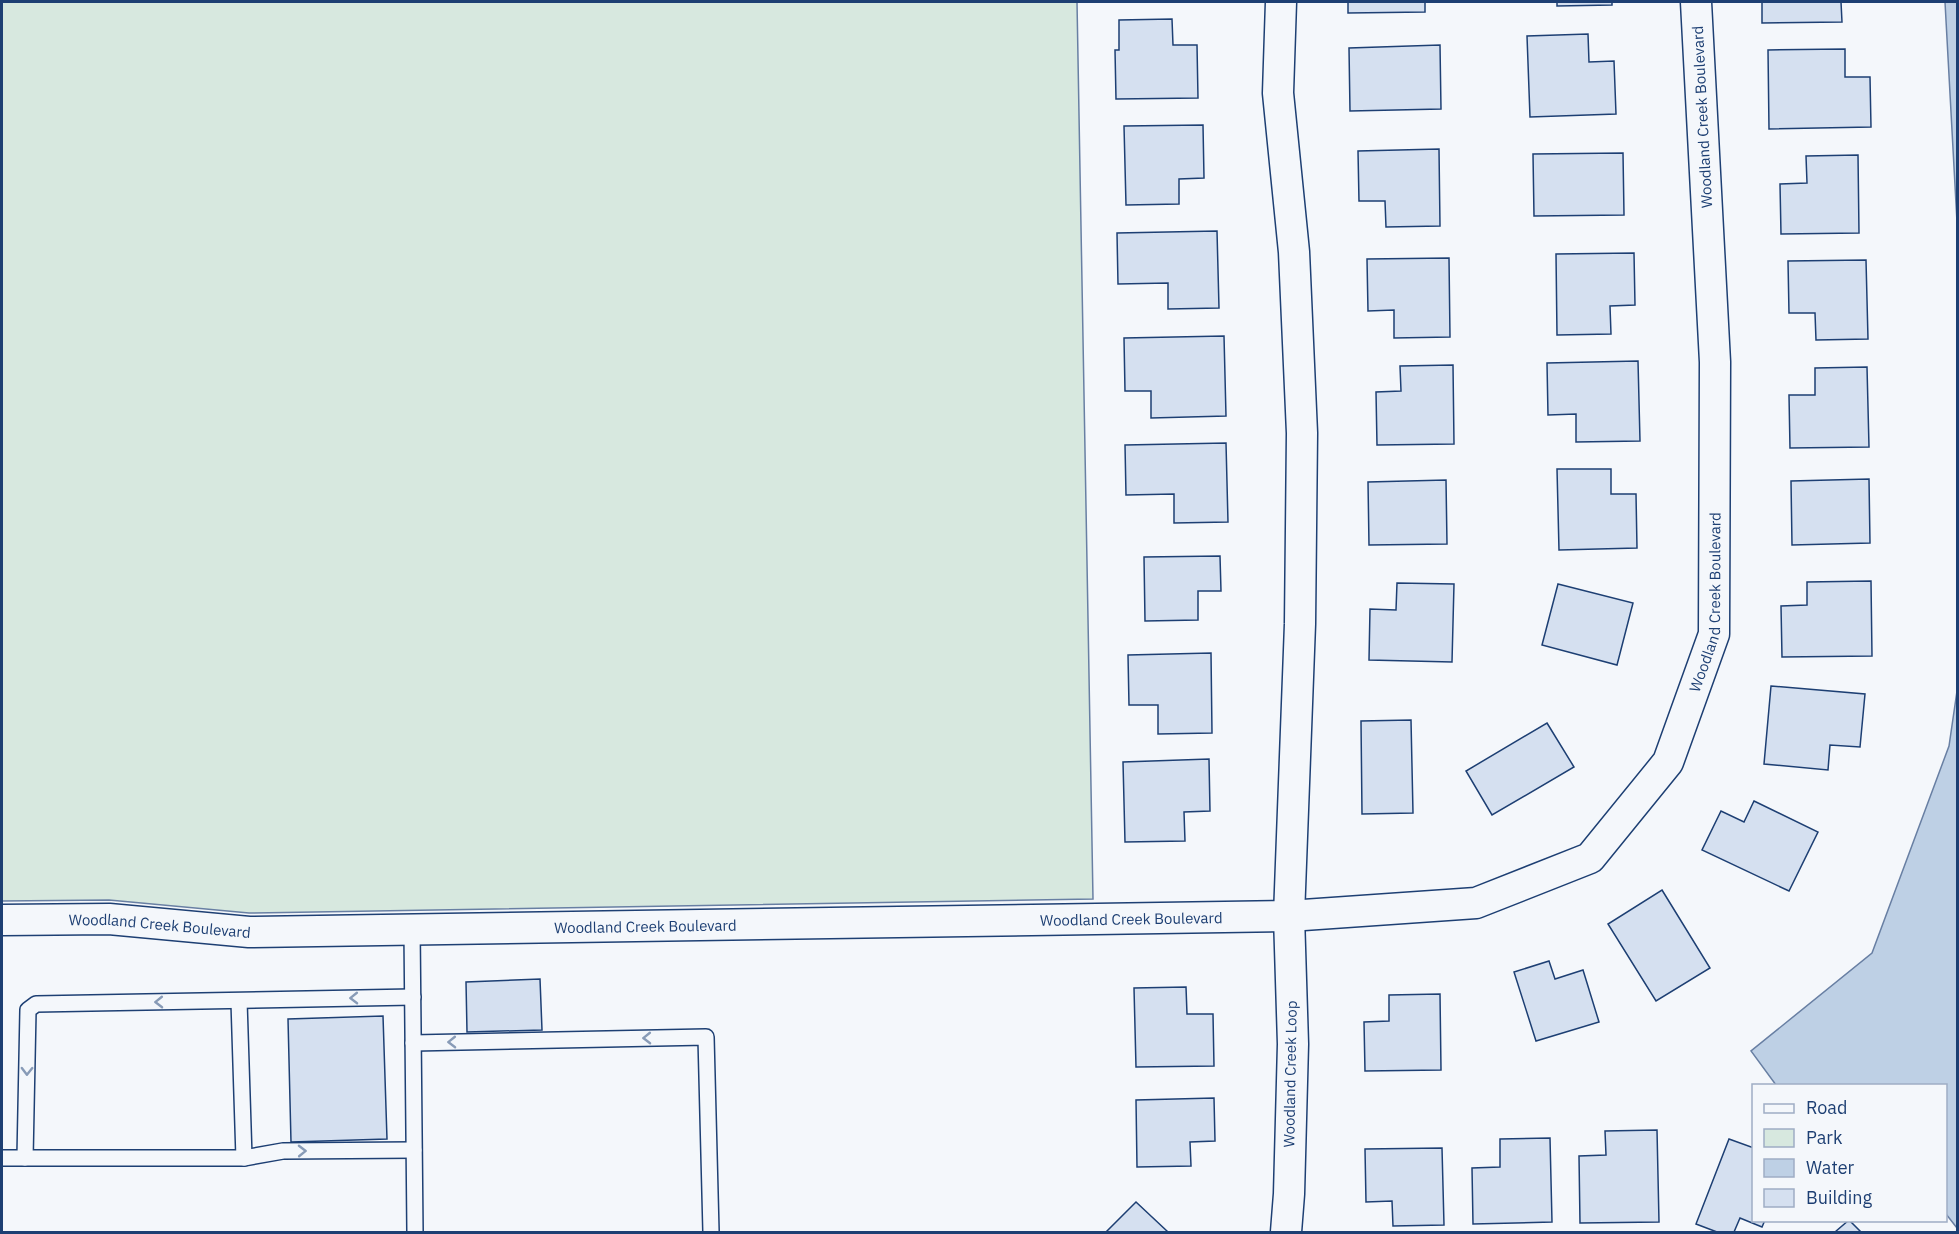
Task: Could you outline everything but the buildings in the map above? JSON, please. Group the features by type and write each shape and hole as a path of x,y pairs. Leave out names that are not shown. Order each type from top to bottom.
{"street":[{"path":"1281,2 1278,93 1294,252 1302,433 1300,624 1289,916"},
{"name":"Woodland Creek Boulevard","path":"2,920 109,919 249,932 1289,916 1476,903 1590,858 1668,762 1714,634 1715,362 1696,2"},
{"name":"Woodland Creek Loop","path":"1286,1233 1293,1044 1289,916"}],"lane":[{"path":"412,929 416,1233"},
{"path":"25,1158 28,1010 36,1004 413,997"},
{"path":"239,1000 244,1158"},
{"path":"413,1043 706,1037 711,1233"},
{"path":"2,1158 244,1158 283,1151 414,1150"}],"green space":[{"path":"2,2 1077,2 1093,899 249,913 109,900 2,901"}],"water":[{"path":"1945,2 1957,2 1957,222"},
{"path":"1957,691 1957,1228 1947,1215 1947,1084 1775,1084 1751,1051 1872,953 1949,746"}]}
